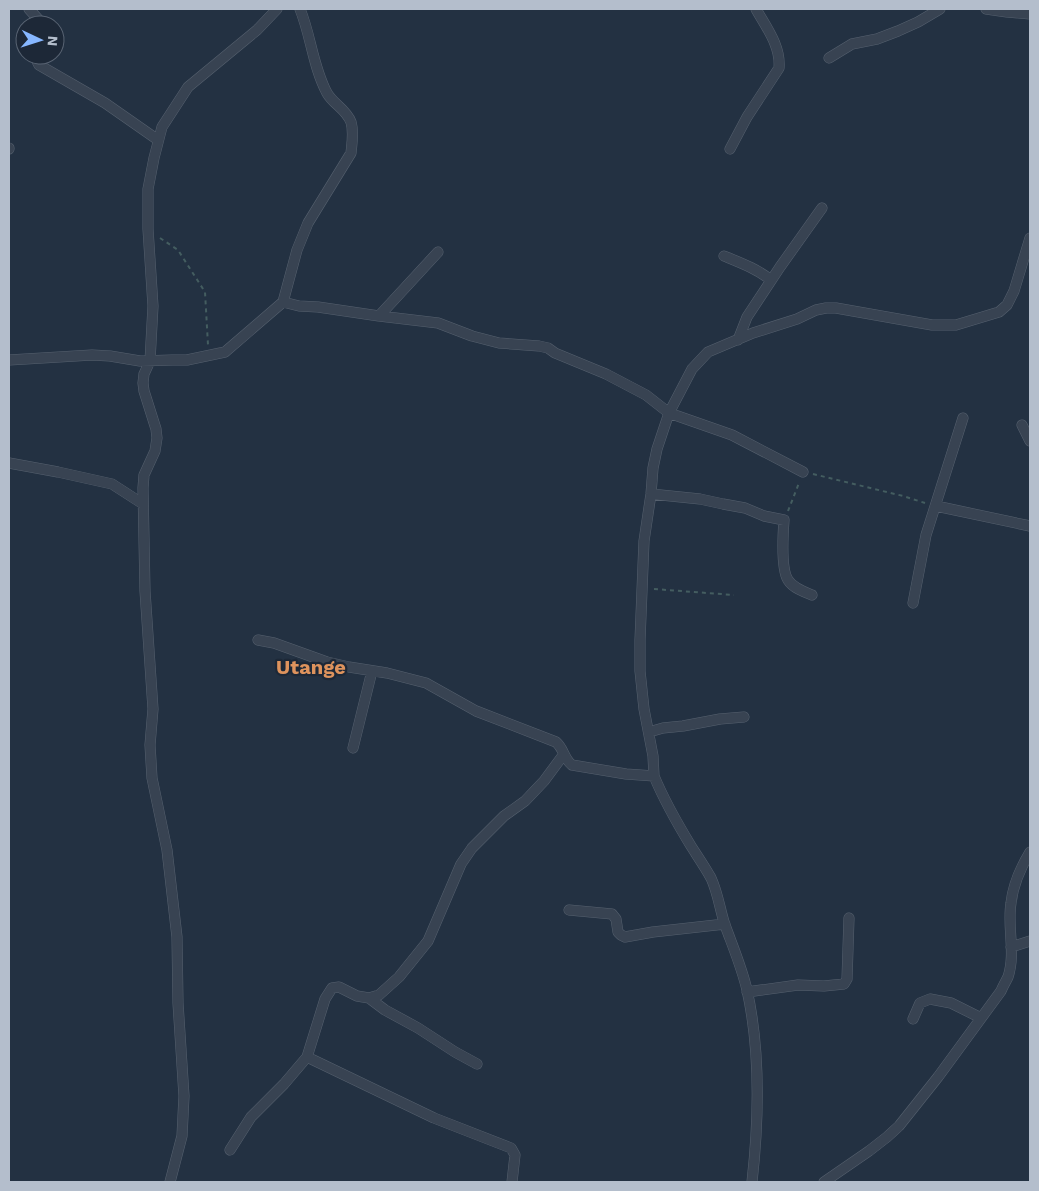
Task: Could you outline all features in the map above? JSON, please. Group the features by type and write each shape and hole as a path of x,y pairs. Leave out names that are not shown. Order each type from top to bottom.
{"street":[{"path":"170,1182 182,1136 184,1096 178,1003 177,937 167,850 152,778 150,745 152,709 145,591 143,488 144,475 156,451 157,438 143,383 144,374 150,361 153,306 148,229 148,189 162,127 188,86 257,30 277,9"},
{"path":"9,360 92,355 150,361 187,360 209,356 225,352 283,302 297,250 308,223 351,153 353,139 351,124 345,112 328,95 319,73 312,44 300,9"},
{"path":"730,149 747,117 779,68 780,58 777,46 756,9"},
{"path":"829,58 852,44 877,38 912,25 940,9"},
{"path":"986,9 1030,14"},
{"path":"39,65 105,103 158,140"},
{"path":"738,340 746,318 822,208"},
{"path":"752,1182 755,1155 757,1068 755,1039 747,992 725,924 720,902 711,879 661,794 654,776 654,756 644,709 640,671 640,640 644,541 657,448 669,414 692,369 708,352 753,333 826,308 836,308 932,325 956,326 999,312 1007,305 1014,291 1030,238"},
{"path":"379,316 438,252"},
{"path":"724,256 746,264 771,280"},
{"path":"283,302 298,306 318,307 438,324 499,343 524,344 548,348 555,353 606,374 646,395 669,414 732,435 803,472"},
{"path":"913,603 926,535 964,418"},
{"path":"1022,425 1030,441"},
{"path":"9,463 112,484 143,504"},
{"path":"651,494 700,499 745,508 764,516 784,520 783,545 788,581 798,589 812,595"},
{"path":"936,506 1030,526"},
{"path":"258,640 274,643 326,662 387,673 426,683 476,711 556,742 567,761 572,765 626,774 654,776"},
{"path":"353,748 372,671"},
{"path":"649,732 663,728 744,717"},
{"path":"369,998 379,994 399,977 428,940 461,864 472,848 504,816 525,801 544,781 564,754"},
{"path":"824,1182 870,1151 899,1126 938,1077 1001,990 1008,976 1011,961 1011,903 1024,862 1030,852"},
{"path":"569,910 612,914 616,919 618,932 625,938 653,932 725,924"},
{"path":"747,992 798,985 824,986 844,984 847,979 849,918"},
{"path":"1011,947 1030,941"},
{"path":"230,1150 252,1117 307,1057 325,999 332,988 339,988 357,996 369,998 385,1010 477,1064"},
{"path":"913,1020 920,1003 930,999 951,1003 981,1018"},
{"path":"307,1057 434,1118 511,1148 516,1155 512,1182"}],"path":[{"path":"148,229 178,250 205,292 209,356"},
{"path":"784,520 803,472 903,496 936,506"},
{"path":"642,589 734,595"}],"district":[{"name":"Utange","path":"311,667"}]}
